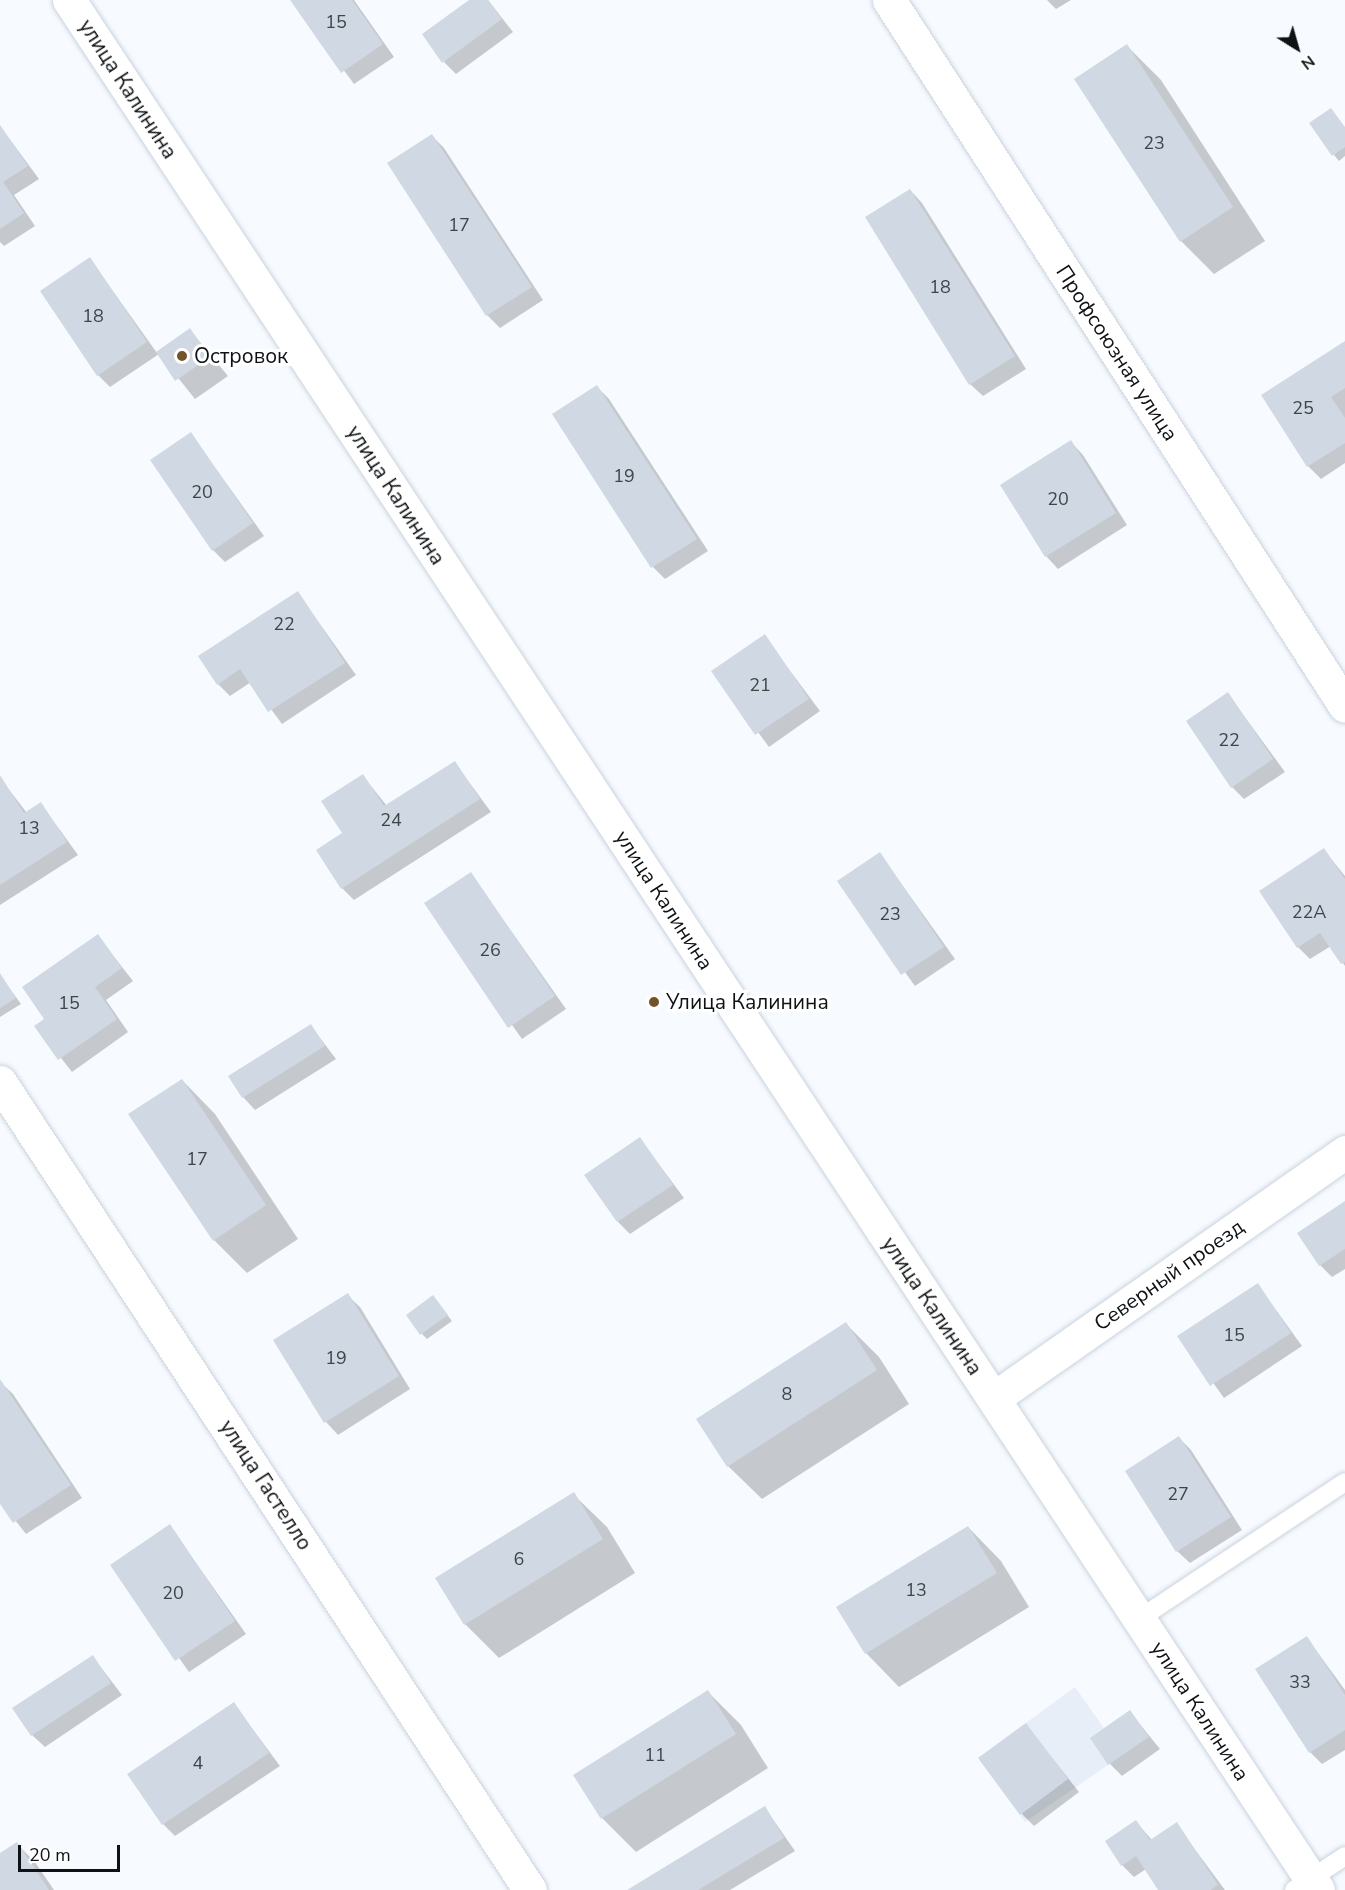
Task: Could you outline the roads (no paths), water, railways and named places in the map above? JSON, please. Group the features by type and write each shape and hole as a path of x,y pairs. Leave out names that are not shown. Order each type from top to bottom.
{"main road":[{"name":"улица Калинина","path":"69,0 994,1398 1139,1619 1308,1886"},
{"name":"Профсоюзная улица","path":"889,0 1345,706"},
{"name":"улица Гастелло","path":"0,1082 530,1890"},
{"name":"Северный проезд","path":"994,1398 1345,1152"}],"lane":[{"path":"1139,1619 1345,1482"},
{"path":"1308,1886 1345,1856"}],"place":[{"name":"Островок","path":"182,356"},
{"name":"Улица Калинина","path":"654,1002"}]}
